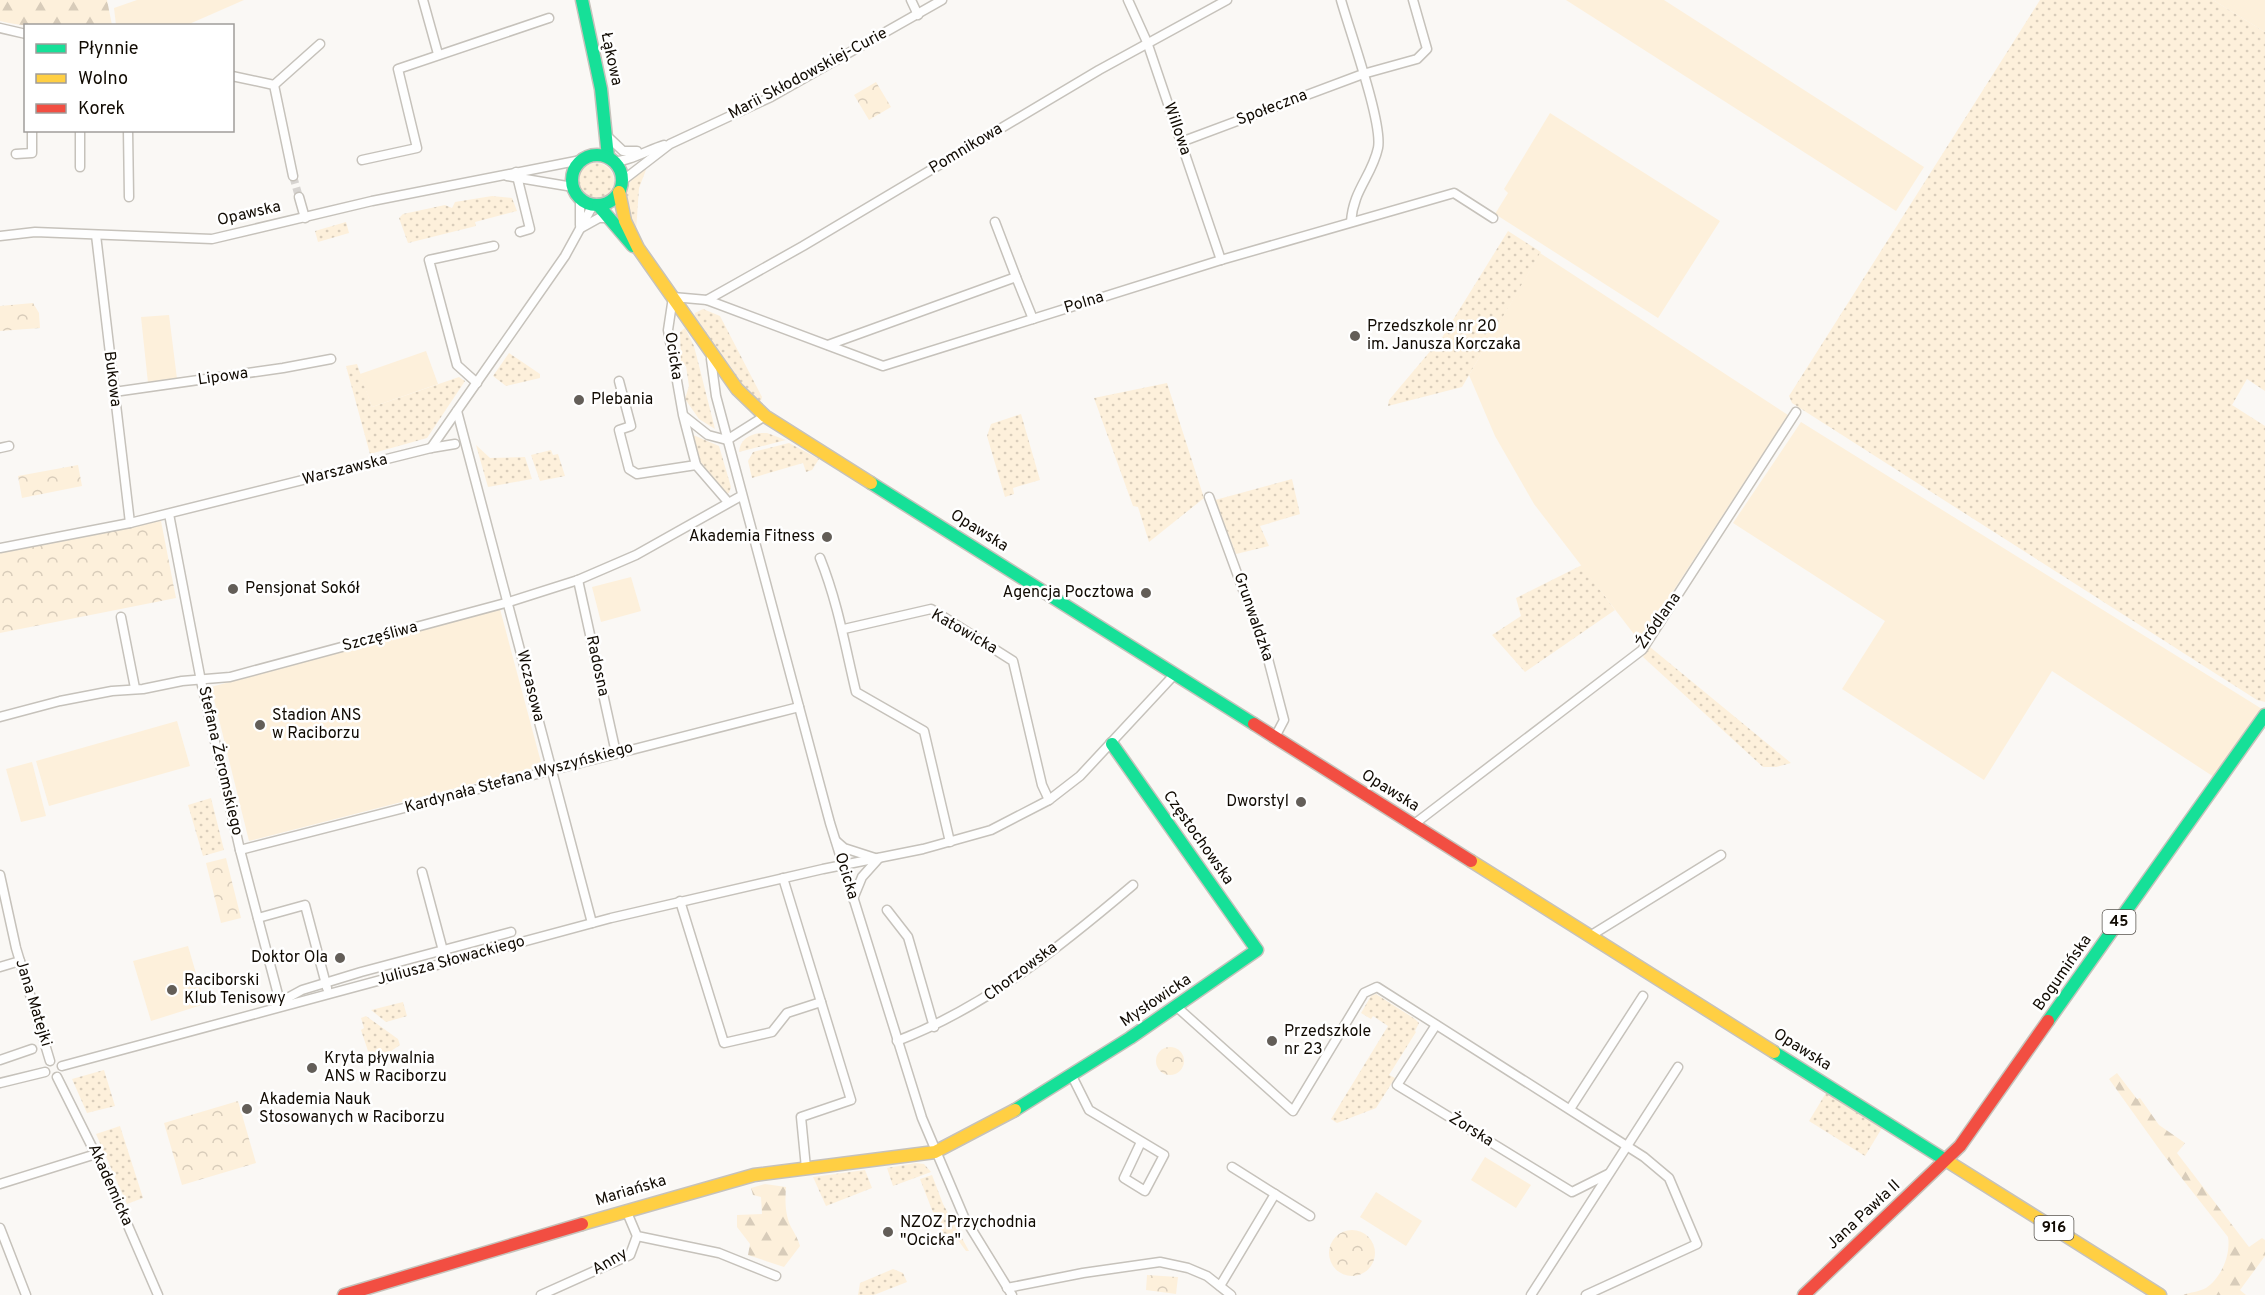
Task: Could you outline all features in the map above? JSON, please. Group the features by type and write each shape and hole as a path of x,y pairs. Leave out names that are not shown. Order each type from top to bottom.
{"main road":[{"name":"Łąkowa","path":"582,0 611,159"},
{"path":"587,158 611,159 619,168 621,186 611,201 595,205 580,199 573,187 573,172 587,158 606,130"},
{"name":"Opawska","path":"621,186 622,215 650,265 673,297 711,359 735,390 765,416 1274,739 2160,1295"},
{"name":"Opawska","path":"595,205 650,265"},
{"name":"Bogumińska","path":"1947,1161 1993,1101 2265,715"},
{"name":"Częstochowska","path":"1112,744 1257,951"},
{"name":"Mysłowicka","path":"935,1152 960,1142 1071,1076 1178,1008 1257,951"},
{"name":"Mariańska","path":"344,1295 715,1184 806,1167 935,1152"},
{"name":"Jana Pawła II","path":"1804,1295 1947,1161"}],"street":[{"path":"423,0 438,54"},
{"path":"911,0 918,15"},
{"name":"Marii Skłodowskiej-Curie","path":"606,130 619,149 627,152 670,144 771,97 942,0"},
{"name":"Willowa","path":"1128,0 1147,42 1221,260"},
{"name":"Pomnikowa","path":"706,300 803,246 1147,42 1227,0"},
{"path":"1341,0 1363,74 1379,141 1375,159 1352,204 1351,222"},
{"name":"Społeczna","path":"1181,142 1363,74 1417,59 1426,52 1426,45 1413,0"},
{"path":"362,160 417,148 398,69 549,18"},
{"path":"0,28 24,34"},
{"path":"274,85 320,44"},
{"path":"234,76 274,85"},
{"path":"274,85 293,176"},
{"path":"16,154 32,153 32,132"},
{"path":"80,132 80,167"},
{"path":"128,132 129,197"},
{"name":"Marii Skłodowskiej-Curie","path":"621,186 670,144"},
{"name":"Marii Skłodowskiej-Curie","path":"611,159 622,161 646,149"},
{"name":"Opawska","path":"0,236 35,232 212,239 501,174 517,174 587,158"},
{"path":"517,174 530,230 520,232"},
{"name":"Opawska","path":"517,174 573,187"},
{"name":"Polna","path":"673,297 706,300 883,366 1221,260 1454,193 1493,218"},
{"path":"299,197 305,218"},
{"path":"580,199 580,229"},
{"path":"430,448 565,256 595,205"},
{"path":"580,229 598,218 607,218"},
{"path":"995,222 1033,319"},
{"name":"Bukowa","path":"96,235 130,524"},
{"path":"477,383 457,365 429,260 494,246"},
{"path":"828,345 1016,277"},
{"name":"Ocicka","path":"673,297 668,330 683,415 696,465 728,502"},
{"name":"Lipowa","path":"114,392 284,368 331,359"},
{"name":"Ocicka","path":"711,359 716,396 741,496 835,839 897,1041 935,1152 963,1217 1010,1292"},
{"path":"619,381 631,426 619,430 629,469 638,474 696,465"},
{"name":"Wczasowa","path":"457,411 592,922"},
{"name":"Źródlana","path":"1413,825 1419,817 1642,650 1796,412"},
{"path":"683,415 708,435 727,440 765,416"},
{"path":"448,425 463,435"},
{"path":"441,434 466,449"},
{"path":"430,448 455,444"},
{"name":"Warszawska","path":"0,548 130,524 430,448"},
{"name":"Szczęśliwa","path":"0,717 60,700 135,688 143,689 230,677 509,602 578,580 654,547 741,496"},
{"name":"Grunwaldzka","path":"1209,496 1267,655 1284,720 1274,739"},
{"name":"Stefana Żeromskiego","path":"169,514 201,681 240,850 281,1004"},
{"path":"819,558 844,629 844,644 856,692 924,731 951,842"},
{"name":"Radosna","path":"578,580 616,753"},
{"name":"Katowicka","path":"844,629 931,609 1012,661 1042,785 1049,800"},
{"path":"121,617 135,688"},
{"path":"843,865 951,842 991,830 1049,800 1080,776 1112,744 1174,675"},
{"name":"Kardynała Stefana Wyszyńskiego","path":"240,850 799,707"},
{"path":"835,839 844,848 879,858"},
{"path":"1590,936 1721,855"},
{"path":"853,900 862,877 879,858"},
{"name":"Juliusza Słowackiego","path":"62,1065 281,1004 592,922 843,865"},
{"path":"422,872 446,962"},
{"name":"Jana Matejki","path":"0,875 20,961 50,1061"},
{"path":"783,878 850,1100 801,1117 806,1167"},
{"name":"Chorzowska","path":"897,1041 934,1027 983,1001 1133,885"},
{"path":"680,901 724,1044 772,1032 787,1013 821,1002"},
{"path":"258,918 305,905 328,993"},
{"path":"887,910 908,937 934,1027"},
{"path":"281,1004 302,990 443,949 512,932"},
{"path":"0,967 20,961"},
{"path":"1178,1008 1293,1111 1369,989 1381,988 1627,1146 1669,1178 1697,1244 1586,1295"},
{"path":"1570,1110 1643,996"},
{"name":"Żorska","path":"1436,1025 1397,1084 1572,1192 1608,1174"},
{"path":"0,1060 32,1049"},
{"path":"50,1061 57,1061 62,1065 62,1072 57,1077 50,1077 45,1072 45,1065 50,1061"},
{"name":"Żorska","path":"1531,1295 1678,1067"},
{"path":"0,1083 45,1072"},
{"path":"1071,1076 1089,1110 1164,1155 1145,1191 1124,1178 1142,1142"},
{"name":"Akademicka","path":"57,1077 96,1154 158,1295"},
{"path":"0,1184 96,1154"},
{"path":"1232,1167 1310,1216"},
{"path":"1220,1286 1275,1194"},
{"path":"626,1210 637,1236 719,1253 776,1276"},
{"path":"0,1228 26,1295"},
{"name":"Anny","path":"542,1295 630,1255 637,1236"},
{"path":"1010,1292 1083,1273 1160,1263 1188,1268 1207,1276 1230,1295"}],"green space":[{"path":"0,0 107,0 112,24 24,25 0,21"},
{"path":"137,0 244,0 189,24 116,24 114,8"},
{"path":"1566,0 1664,0 1924,167 1896,211"},
{"path":"2040,0 2213,0 2265,32 2265,391 2247,379 2232,405 2265,426 2265,702 2257,700 1792,403 1789,396"},
{"path":"2213,0 2265,0 2265,32"},
{"path":"876,82 891,107 869,120 854,95"},
{"path":"1550,113 1720,221 1658,318 1495,214 1508,193 1504,189"},
{"path":"649,162 639,188 636,231 628,210 627,193 633,178"},
{"path":"596,163 608,169 614,181 608,193 596,199 584,193 578,181 584,169"},
{"path":"492,196 512,198 517,211 475,222 476,226 408,243 399,218 403,214 445,205 452,208 455,202"},
{"path":"346,222 349,233 318,242 315,231"},
{"path":"1508,231 1541,252 1462,387 1388,406 1389,400 1443,336"},
{"path":"1540,253 1788,415 1640,642 1534,504 1495,436 1469,375"},
{"path":"33,303 39,313 40,328 0,331 0,306"},
{"path":"703,309 720,316 762,397 760,405 743,391 693,322 695,313"},
{"path":"169,315 177,379 148,383 141,317"},
{"path":"685,328 694,346 715,429 699,419 685,399 689,386 686,366 681,363 680,332"},
{"path":"426,351 438,384 372,407 360,374"},
{"path":"509,353 540,374 540,378 506,386 493,376"},
{"path":"357,364 372,407 459,377 465,381 427,438 370,454 346,366"},
{"path":"1167,383 1204,498 1149,542 1138,507 1133,506 1094,398"},
{"path":"1021,414 1040,480 1013,488 1014,494 1005,497 987,436 991,424"},
{"path":"1801,422 2262,709 2214,777 2052,671 1984,780 1842,689 1885,621 1733,523"},
{"path":"767,433 786,440 739,452 742,443 749,436"},
{"path":"691,434 719,446 731,487 729,493 726,494 699,460"},
{"path":"789,443 819,459 812,470 806,472 803,463 752,478 748,461 753,452"},
{"path":"476,445 490,458 525,457 532,479 488,487"},
{"path":"551,450 553,455 558,454 565,476 540,481 531,455"},
{"path":"78,465 82,486 22,498 18,476"},
{"path":"1292,479 1300,514 1260,526 1269,546 1236,554 1215,500"},
{"path":"161,521 176,598 0,633 0,551"},
{"path":"1582,565 1615,610 1525,672 1492,635 1521,616 1516,598"},
{"path":"631,577 641,611 601,622 592,587"},
{"name":"Stadion ANS w Raciborzu","path":"500,609 542,766 249,841 211,687"},
{"path":"1650,647 1791,763 1776,767 1763,767 1643,657"},
{"path":"177,721 190,766 49,806 36,761"},
{"path":"32,762 46,816 21,822 6,769"},
{"path":"211,798 224,850 203,856 188,805"},
{"path":"226,858 241,918 221,923 206,863"},
{"name":"Raciborski Klub Tenisowy","path":"188,946 205,1004 151,1021 133,961"},
{"path":"1376,994 1419,1023 1416,1032 1389,1075 1395,1078 1376,1108 1337,1123 1331,1119 1388,1026 1373,1016 1371,1019 1361,1013 1371,996"},
{"path":"403,1002 407,1016 386,1022 371,1010"},
{"path":"366,1016 398,1039 400,1045 391,1051 370,1057 361,1030 364,1028 361,1018"},
{"path":"1170,1047 1180,1051 1184,1061 1180,1071 1170,1075 1160,1071 1156,1061 1160,1051"},
{"path":"104,1070 115,1106 87,1113 72,1079"},
{"path":"2117,1073 2137,1099 2140,1098 2159,1125 2185,1143 2177,1153 2249,1247 2262,1238 2265,1240 2265,1256 2240,1290 2246,1295 2183,1295 2206,1288 2216,1278 2224,1266 2229,1244 2228,1237 2162,1153 2109,1079"},
{"path":"1826,1093 1882,1128 1865,1156 1809,1121"},
{"path":"238,1101 256,1163 182,1185 164,1123"},
{"path":"120,1126 143,1198 127,1204 96,1134"},
{"path":"1485,1157 1531,1185 1516,1208 1471,1180"},
{"path":"916,1163 924,1164 931,1172 893,1186 887,1168"},
{"path":"865,1170 872,1188 826,1206 813,1177"},
{"path":"932,1175 943,1204 969,1251 966,1251 955,1236 947,1239 946,1246 920,1179"},
{"path":"765,1184 786,1187 788,1217 800,1246 784,1267 748,1255 750,1244 737,1227 737,1215 762,1214 761,1197 753,1195 751,1188"},
{"path":"1376,1192 1422,1221 1406,1246 1360,1217"},
{"path":"1352,1230 1368,1237 1375,1253 1368,1269 1352,1276 1336,1269 1329,1253 1336,1237"},
{"path":"893,1269 903,1273 907,1282 874,1295 858,1295 860,1283"},
{"path":"1147,1275 1178,1277 1176,1294 1146,1290"}],"tunnel":[{"path":"293,176 299,197"}],"traffic: fast":[{"path":"582,0 601,89 608,157"},
{"path":"592,155 602,155 615,162 622,175 622,180 622,185 615,198 602,205 592,205 583,201 576,194 572,185 572,175 576,166 583,159 592,155"},
{"path":"598,205 633,246"},
{"path":"871,483 1254,724"},
{"path":"2048,1021 2265,715"},
{"path":"1015,1110 1130,1038 1257,950 1112,744"},
{"path":"1774,1052 1947,1161"}],"traffic: slow":[{"path":"619,192 625,221 638,248 737,389 765,416 871,483"},
{"path":"1471,861 1774,1052"},
{"path":"582,1224 754,1175 935,1152 1015,1110"},
{"path":"1947,1161 2160,1295"}],"traffic: jam":[{"path":"1254,724 1471,861"},
{"path":"1804,1295 1960,1146 2048,1021"},
{"path":"344,1295 582,1224"}],"place":[{"name":"Przedszkole nr 20 im. Janusza Korczaka","path":"1355,336"},
{"name":"Plebania","path":"579,400"},
{"name":"Akademia Fitness","path":"827,537"},
{"name":"Pensjonat Sokół","path":"233,589"},
{"name":"Agencja Pocztowa","path":"1146,593"},
{"name":"Stadion ANS w Raciborzu","path":"260,725"},
{"name":"Dworstyl","path":"1301,802"},
{"name":"Doktor Ola","path":"340,958"},
{"name":"Raciborski Klub Tenisowy","path":"172,990"},
{"name":"Przedszkole nr 23","path":"1272,1041"},
{"name":"Kryta pływalnia ANS w Raciborzu","path":"312,1068"},
{"name":"Akademia Nauk Stosowanych w Raciborzu","path":"247,1109"},
{"name":"NZOZ Przychodnia \"Ocicka\"","path":"888,1232"}]}
